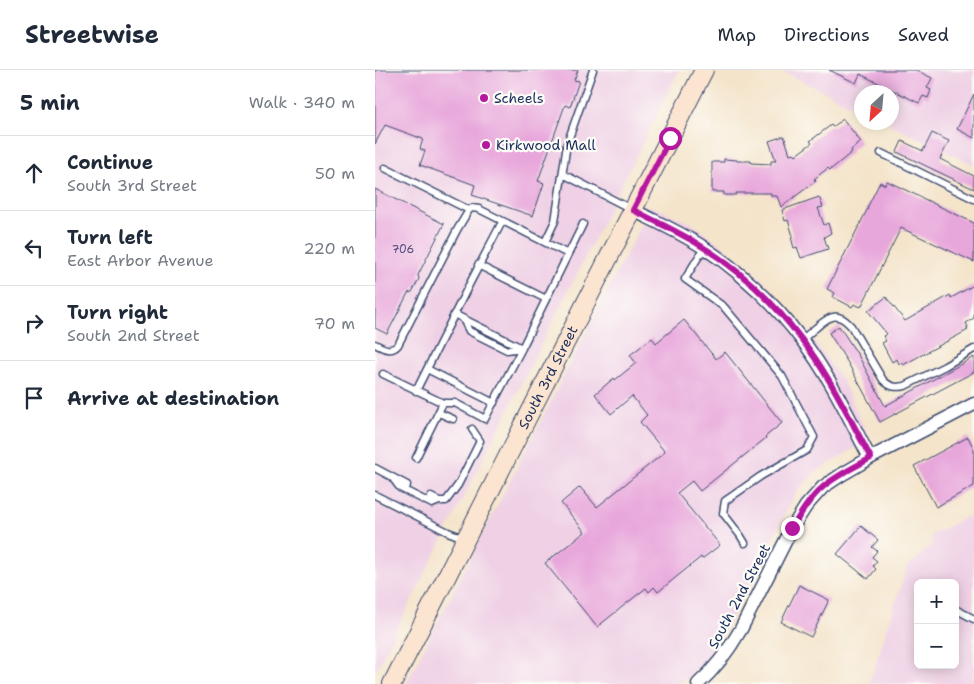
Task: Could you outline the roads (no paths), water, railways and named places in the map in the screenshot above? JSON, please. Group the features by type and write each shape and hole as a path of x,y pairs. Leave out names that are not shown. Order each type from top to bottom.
{"street":[{"name":"South 3rd Street","path":"392,684 704,70"},
{"path":"633,210 704,248 728,265 761,293 802,340 817,361 871,458"},
{"name":"South 2nd Street","path":"698,684 716,666 732,645 792,528 823,487 871,458 974,404"}],"lane":[{"path":"545,242 555,221 563,174 564,154 593,70"},
{"path":"881,153 974,199"},
{"path":"385,168 469,210"},
{"path":"563,174 633,210"},
{"path":"375,344 388,350 395,349 398,345 457,230 472,208 479,209 567,254"},
{"path":"416,391 502,222"},
{"path":"383,374 443,403 455,403 485,419 583,224"},
{"path":"704,248 685,279 724,307 783,376 814,437 807,450 761,476 725,501 723,513 745,543"},
{"path":"478,266 546,298"},
{"path":"454,314 522,348"},
{"path":"802,340 827,319 833,316 839,317 851,326 883,380 893,387 899,388 945,366 974,349"},
{"path":"427,369 494,402"},
{"path":"415,458 443,403"},
{"path":"439,413 453,420"},
{"path":"391,476 400,488 432,504 446,501 458,485 480,440 472,429"},
{"path":"375,468 407,485"},
{"path":"375,495 465,539"},
{"path":"431,497 439,501"},
{"path":"959,611 974,619"}],"place":[{"name":"Scheels","path":"484,98"},
{"name":"Kirkwood Mall","path":"486,145"}]}
